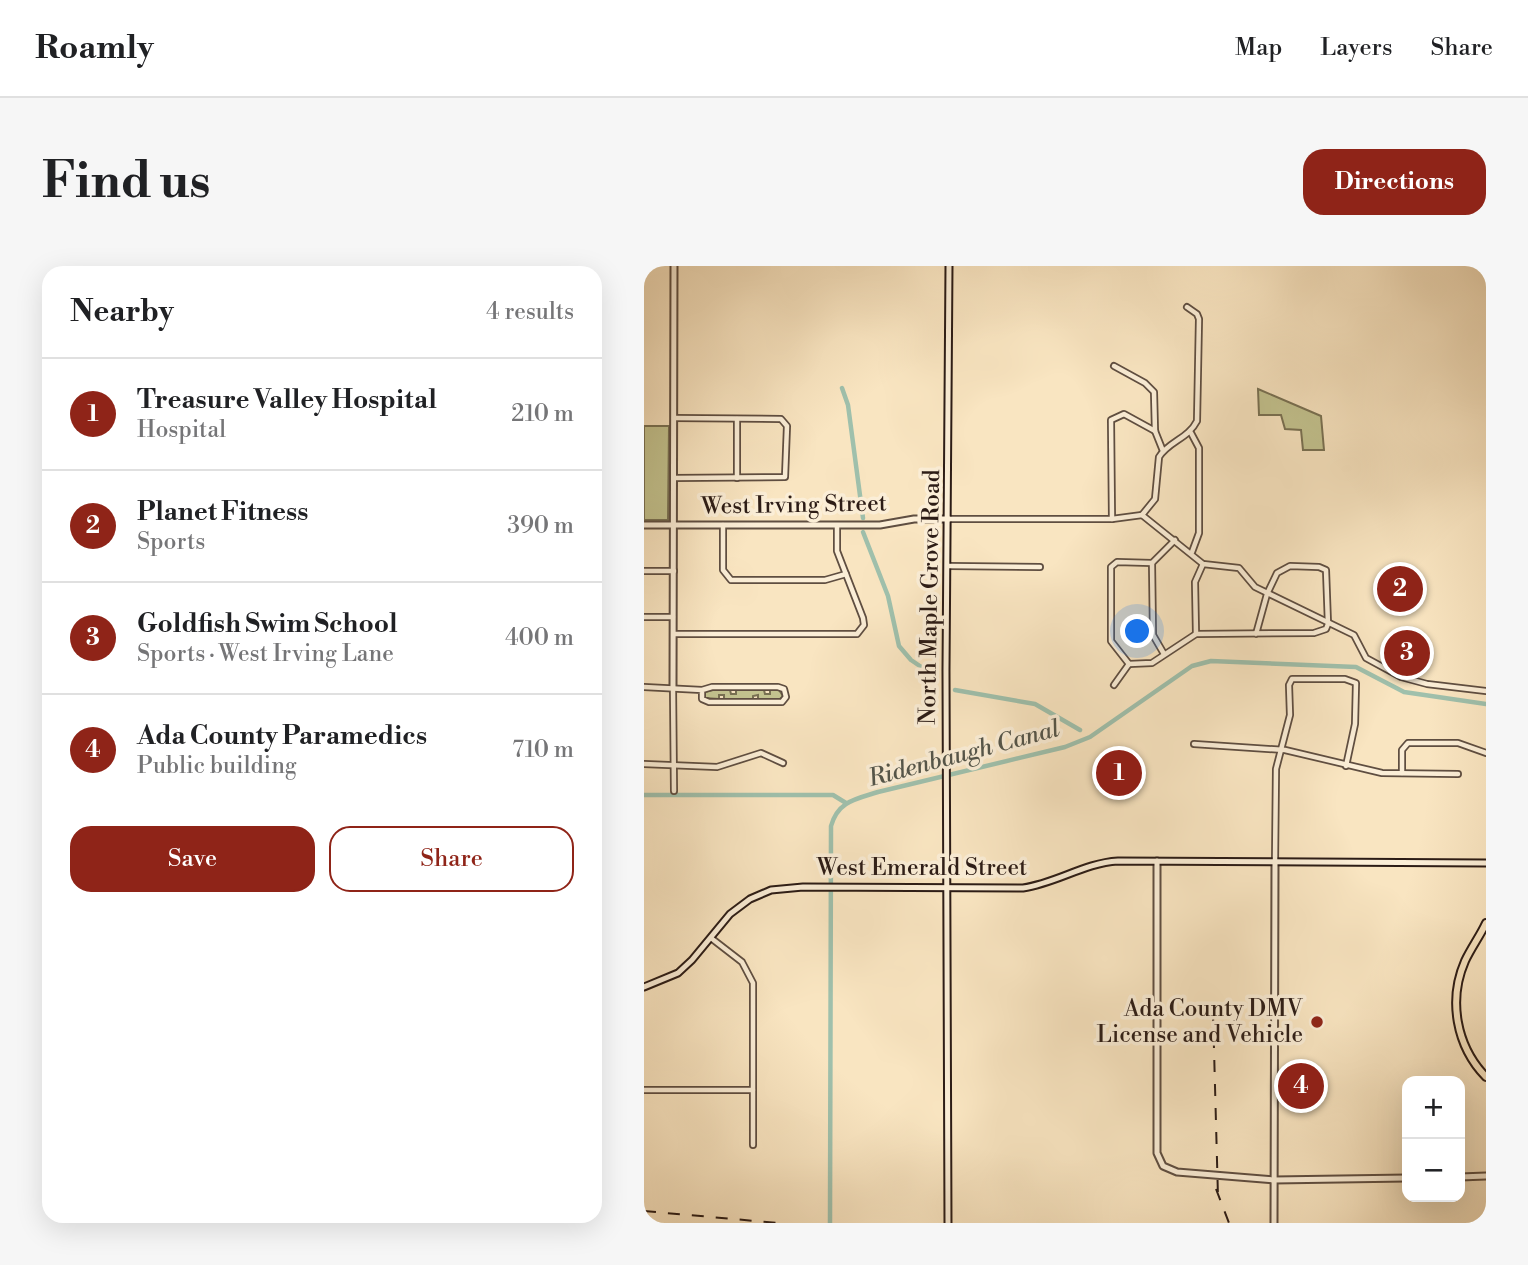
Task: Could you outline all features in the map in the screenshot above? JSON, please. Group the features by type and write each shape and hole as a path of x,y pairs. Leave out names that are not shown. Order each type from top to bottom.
{"main road":[{"path":"673,688 674,266"},
{"name":"North Maple Grove Road","path":"948,1223 946,683 949,566 949,266"},
{"name":"West Irving Street","path":"644,525 837,526 880,525 914,519 949,519"},
{"path":"1157,861 1157,1146 1163,1166 1177,1172 1274,1181 1402,1178"},
{"name":"West Emerald Street","path":"644,987 678,973 730,914 760,894 780,888 1023,888 1049,883 1106,862 1486,863"},
{"path":"1274,1223 1275,862"},
{"path":"1486,923 1464,963 1456,1006 1466,1049 1486,1077"},
{"path":"1465,1177 1486,1176"}],"street":[{"path":"1188,307 1199,319 1199,410 1191,433 1163,451 1157,464 1155,499 1142,515 1192,552 1203,564 1239,568 1255,587 1267,594 1354,635 1366,658 1401,677 1427,684 1486,691"},
{"path":"1114,366 1145,383 1154,392 1155,431 1163,451"},
{"path":"1112,519 1111,420 1114,416 1124,414 1155,431"},
{"path":"674,418 786,421 785,477 674,478"},
{"path":"737,419 737,478"},
{"path":"1191,433 1199,448 1199,533 1192,552"},
{"name":"West Irving Street","path":"949,519 1112,519 1142,515"},
{"path":"723,525 723,570 727,577 734,580 825,580 846,574"},
{"path":"674,635 852,635 861,630 863,618 837,551 837,526"},
{"path":"1164,654 1153,635 1152,563 1175,540"},
{"path":"1152,563 1118,562 1111,567 1111,641 1115,650 1129,664 1152,663 1196,635 1314,634 1326,629 1328,575 1323,568 1283,569 1267,594 1256,634"},
{"path":"1196,635 1195,582 1203,564"},
{"path":"949,566 1040,567"},
{"path":"644,571 674,571"},
{"path":"644,617 674,617"},
{"path":"1114,685 1129,664"},
{"path":"1275,862 1275,786 1290,715 1289,685 1293,678 1345,679 1356,683 1355,724 1346,766"},
{"path":"644,687 702,690 712,687 778,687 785,689 786,695 782,702 709,702 702,699 702,690"},
{"path":"673,688 674,791"},
{"path":"1402,773 1402,751 1408,743 1458,743 1486,753"},
{"path":"1194,744 1281,750 1346,766 1402,773 1458,774"},
{"path":"644,764 717,767 761,753 783,763"},
{"path":"711,937 742,962 752,976 754,1145"},
{"path":"644,1090 754,1090"}],"green space":[{"path":"1258,389 1321,416 1324,450 1303,450 1301,430 1285,429 1281,415 1259,415"},
{"path":"644,426 669,426 668,520 644,520"},
{"path":"730,690 731,694 736,694 736,690 764,690 765,694 770,694 770,690 779,690 783,696 779,700 758,700 758,695 753,696 753,700 724,700 724,695 719,695 719,699 705,698 705,692"}],"waterway":[{"path":"842,388 848,405 863,518"},
{"path":"863,532 888,596 899,646 911,660 936,677"},
{"name":"Ridenbaugh Canal","path":"830,1223 831,826 843,806 878,792 1065,747 1090,737 1192,666 1211,661 1356,667 1404,692 1486,704"},
{"path":"955,690 1035,704 1080,730"},
{"path":"644,795 833,795 846,803"}],"railway":[{"path":"1213,1012 1218,1197"},
{"path":"1216,1189 1229,1223"},
{"path":"644,1211 778,1223"}],"place":[{"name":"Planet Fitness","path":"1400,589"},
{"name":"Goldfish Swim School","path":"1407,653"},
{"name":"Treasure Valley Hospital","path":"1119,773"},
{"name":"Ada County DMV License and Vehicle","path":"1317,1022"},
{"name":"Ada County Paramedics","path":"1301,1086"}]}
